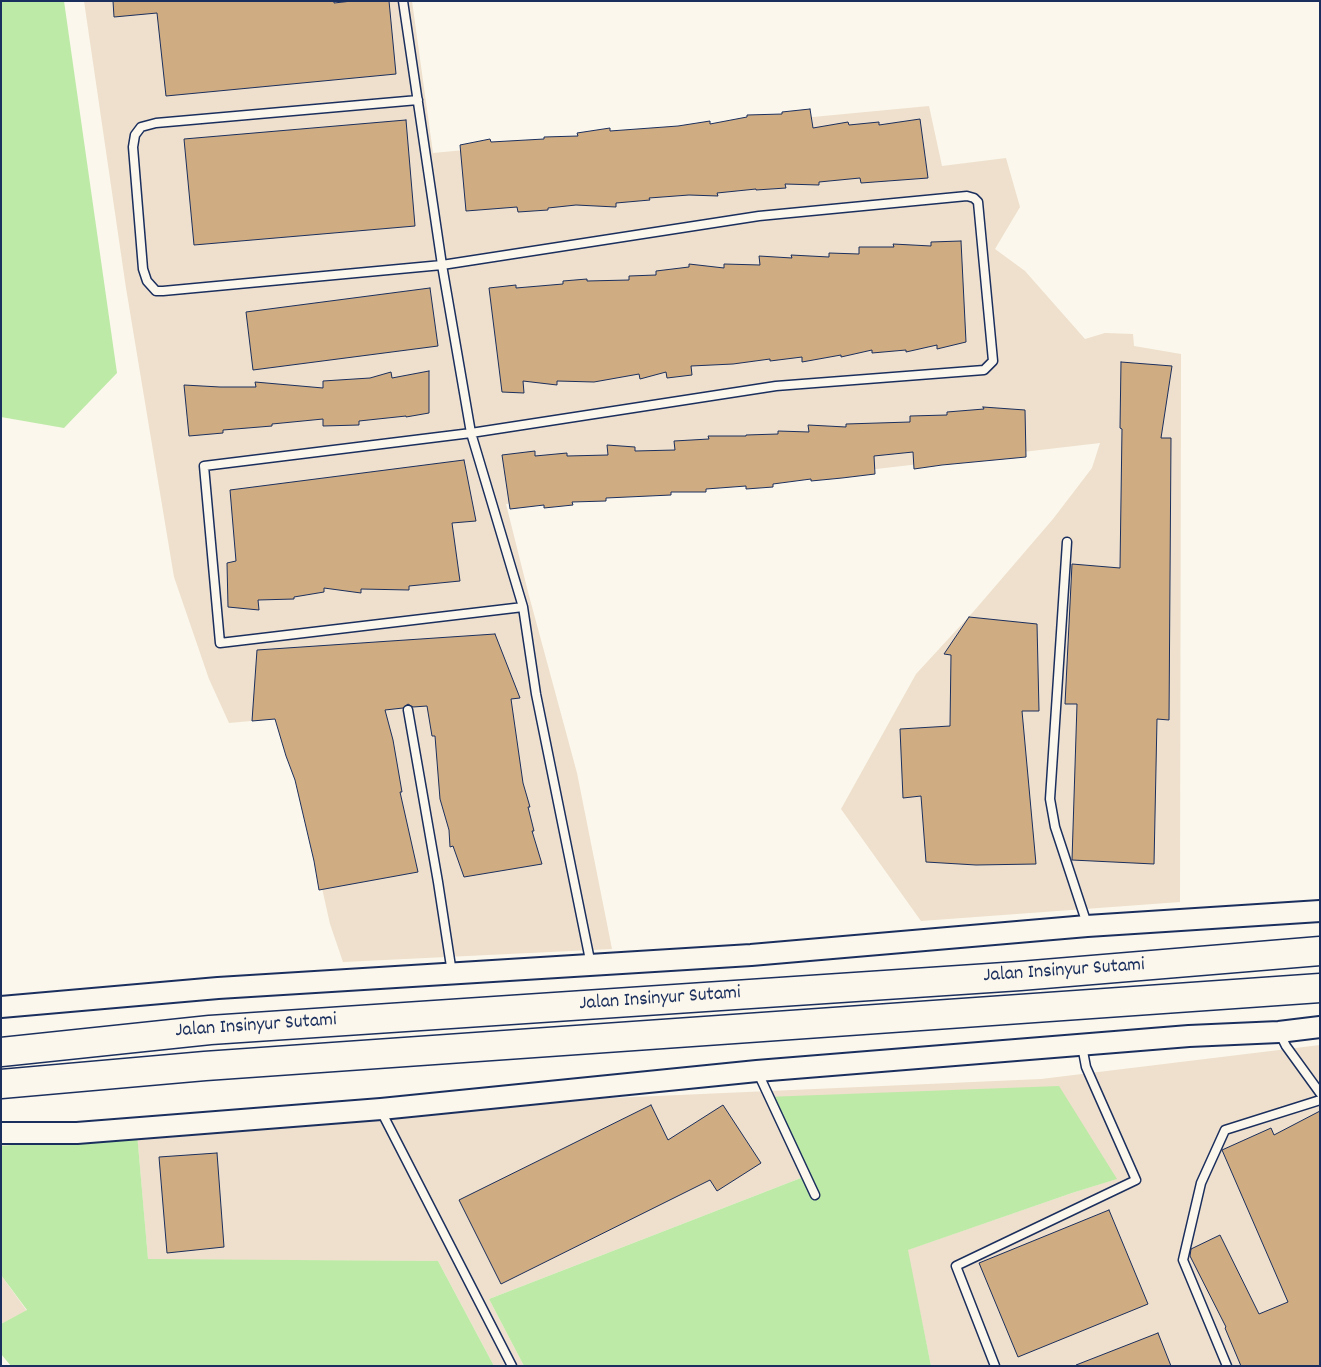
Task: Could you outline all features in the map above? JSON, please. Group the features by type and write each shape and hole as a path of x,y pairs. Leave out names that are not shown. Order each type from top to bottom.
{"highway":[{"name":"Jalan Insinyur Sutami","path":"1,1052 210,1030 1000,977 1320,951"},
{"name":"Jalan Insinyur Sutami","path":"1,1084 215,1065 1320,988"}],"street":[{"path":"1,1007 218,988 761,955 1088,926 1320,911"},
{"path":"1,1133 77,1132 380,1109 757,1071 1189,1036 1279,1032 1320,1027"}],"lane":[{"path":"403,1 442,265 471,433 523,607 536,694 591,965"},
{"path":"418,100 156,123 141,127 135,135 133,147 143,269 151,287 156,291 442,265 759,216 967,196 974,198 978,202 993,362 984,370 776,386 471,433 204,466 220,643 523,607"},
{"path":"1067,542 1050,799 1055,827 1088,926"},
{"path":"408,710 452,973"},
{"path":"1279,1032 1286,1046 1320,1093"},
{"path":"995,1366 956,1266 1136,1180 1086,1067 1082,1046"},
{"path":"757,1071 815,1195"},
{"path":"1227,1366 1183,1260 1200,1183 1225,1130 1320,1100"},
{"path":"380,1109 512,1366"}],"shaded area":[{"path":"84,1 412,1 433,153 929,106 942,166 1006,158 1020,207 995,249 1025,271 1085,339 1105,333 1133,334 1134,346 1181,354 1180,902 921,921 841,809 916,674 974,611 1053,519 1092,468 1100,443 816,476 506,504 577,773 612,949 343,962 330,924 284,718 229,723 209,679 174,577 126,288"},
{"path":"1320,1045 1320,1366 931,1366 907,1250 1116,1179 806,1176 489,1299 524,1366 494,1366 438,1261 148,1260 137,1134 1,1146 1,1140 566,1100 1041,1079"},
{"path":"1,1275 27,1311 1,1324"}],"green space":[{"path":"1,1 64,1 117,373 64,428 1,417"},
{"path":"1059,1086 1117,1179 908,1250 931,1366 524,1366 489,1299 806,1176 766,1097"},
{"path":"137,1133 148,1259 438,1261 494,1366 11,1366 1,1354 1,1324 27,1310 1,1275 1,1146"}],"building":[{"path":"113,1 334,1 334,3 389,1 396,74 166,96 157,13 114,17"},
{"path":"810,109 813,128 848,122 849,125 879,122 879,125 920,119 928,178 861,183 860,178 819,182 819,185 785,184 786,188 717,193 718,196 689,195 649,198 650,200 616,203 616,207 576,205 548,208 548,210 518,212 517,207 466,211 460,145 490,139 491,142 578,136 577,133 610,128 610,131 678,126 710,121 710,124 747,117 747,115 782,114 782,112"},
{"path":"406,120 415,226 194,245 184,139"},
{"path":"961,241 966,342 937,349 937,345 906,352 906,350 872,353 872,350 841,357 841,355 802,362 802,357 691,366 692,375 667,378 666,372 640,379 639,374 594,382 557,381 557,385 523,381 524,393 502,392 489,288 516,285 516,288 563,284 563,281 587,279 587,281 629,280 629,276 656,275 656,271 689,267 689,264 724,268 724,264 760,265 759,256 792,258 791,255 829,257 829,253 859,254 859,247 894,247 893,244 931,246 931,242"},
{"path":"430,288 438,346 253,370 246,312"},
{"path":"1121,362 1172,366 1161,438 1171,438 1169,720 1157,719 1154,864 1072,860 1077,704 1065,704 1072,564 1120,568"},
{"path":"429,371 429,413 359,421 359,425 323,426 323,419 223,430 223,433 189,436 184,385 256,387 255,382 323,388 323,381 370,378 391,372 392,378"},
{"path":"983,407 1025,410 1026,457 914,469 913,452 874,456 875,474 811,481 811,479 773,484 773,487 746,489 746,486 706,489 706,492 671,492 671,495 606,498 606,501 572,502 573,505 544,508 544,505 510,509 502,455 535,451 535,456 567,453 567,456 608,455 607,445 635,447 635,451 675,450 674,441 709,439 708,436 778,434 778,431 809,432 808,425 846,427 846,424 910,422 910,416 947,415 947,412 984,409"},
{"path":"464,460 476,521 452,523 460,581 409,586 409,590 361,589 361,593 324,588 324,592 294,597 294,599 258,600 259,610 228,607 227,563 236,561 230,490"},
{"path":"969,617 1037,624 1039,711 1022,711 1036,864 976,865 926,862 921,796 903,798 900,729 950,726 951,655 944,654"},
{"path":"495,634 520,698 511,699 523,783 534,831 532,831 542,864 464,877 453,846 450,847 449,830 440,799 435,736 432,736 427,706 413,707 408,704 403,708 385,710 393,740 402,792 400,792 418,872 319,890 295,780 275,719 252,721 257,650"},
{"path":"651,1105 668,1140 723,1105 761,1163 717,1191 710,1180 501,1284 459,1200"},
{"path":"1320,1111 1320,1366 1241,1366 1226,1327 1190,1256 1191,1249 1220,1235 1259,1314 1288,1302 1222,1150 1271,1128 1274,1135"},
{"path":"217,1153 224,1247 167,1253 159,1157"},
{"path":"1109,1210 1148,1304 1018,1357 979,1263"},
{"path":"1158,1333 1171,1366 1076,1366 1076,1365"}]}
